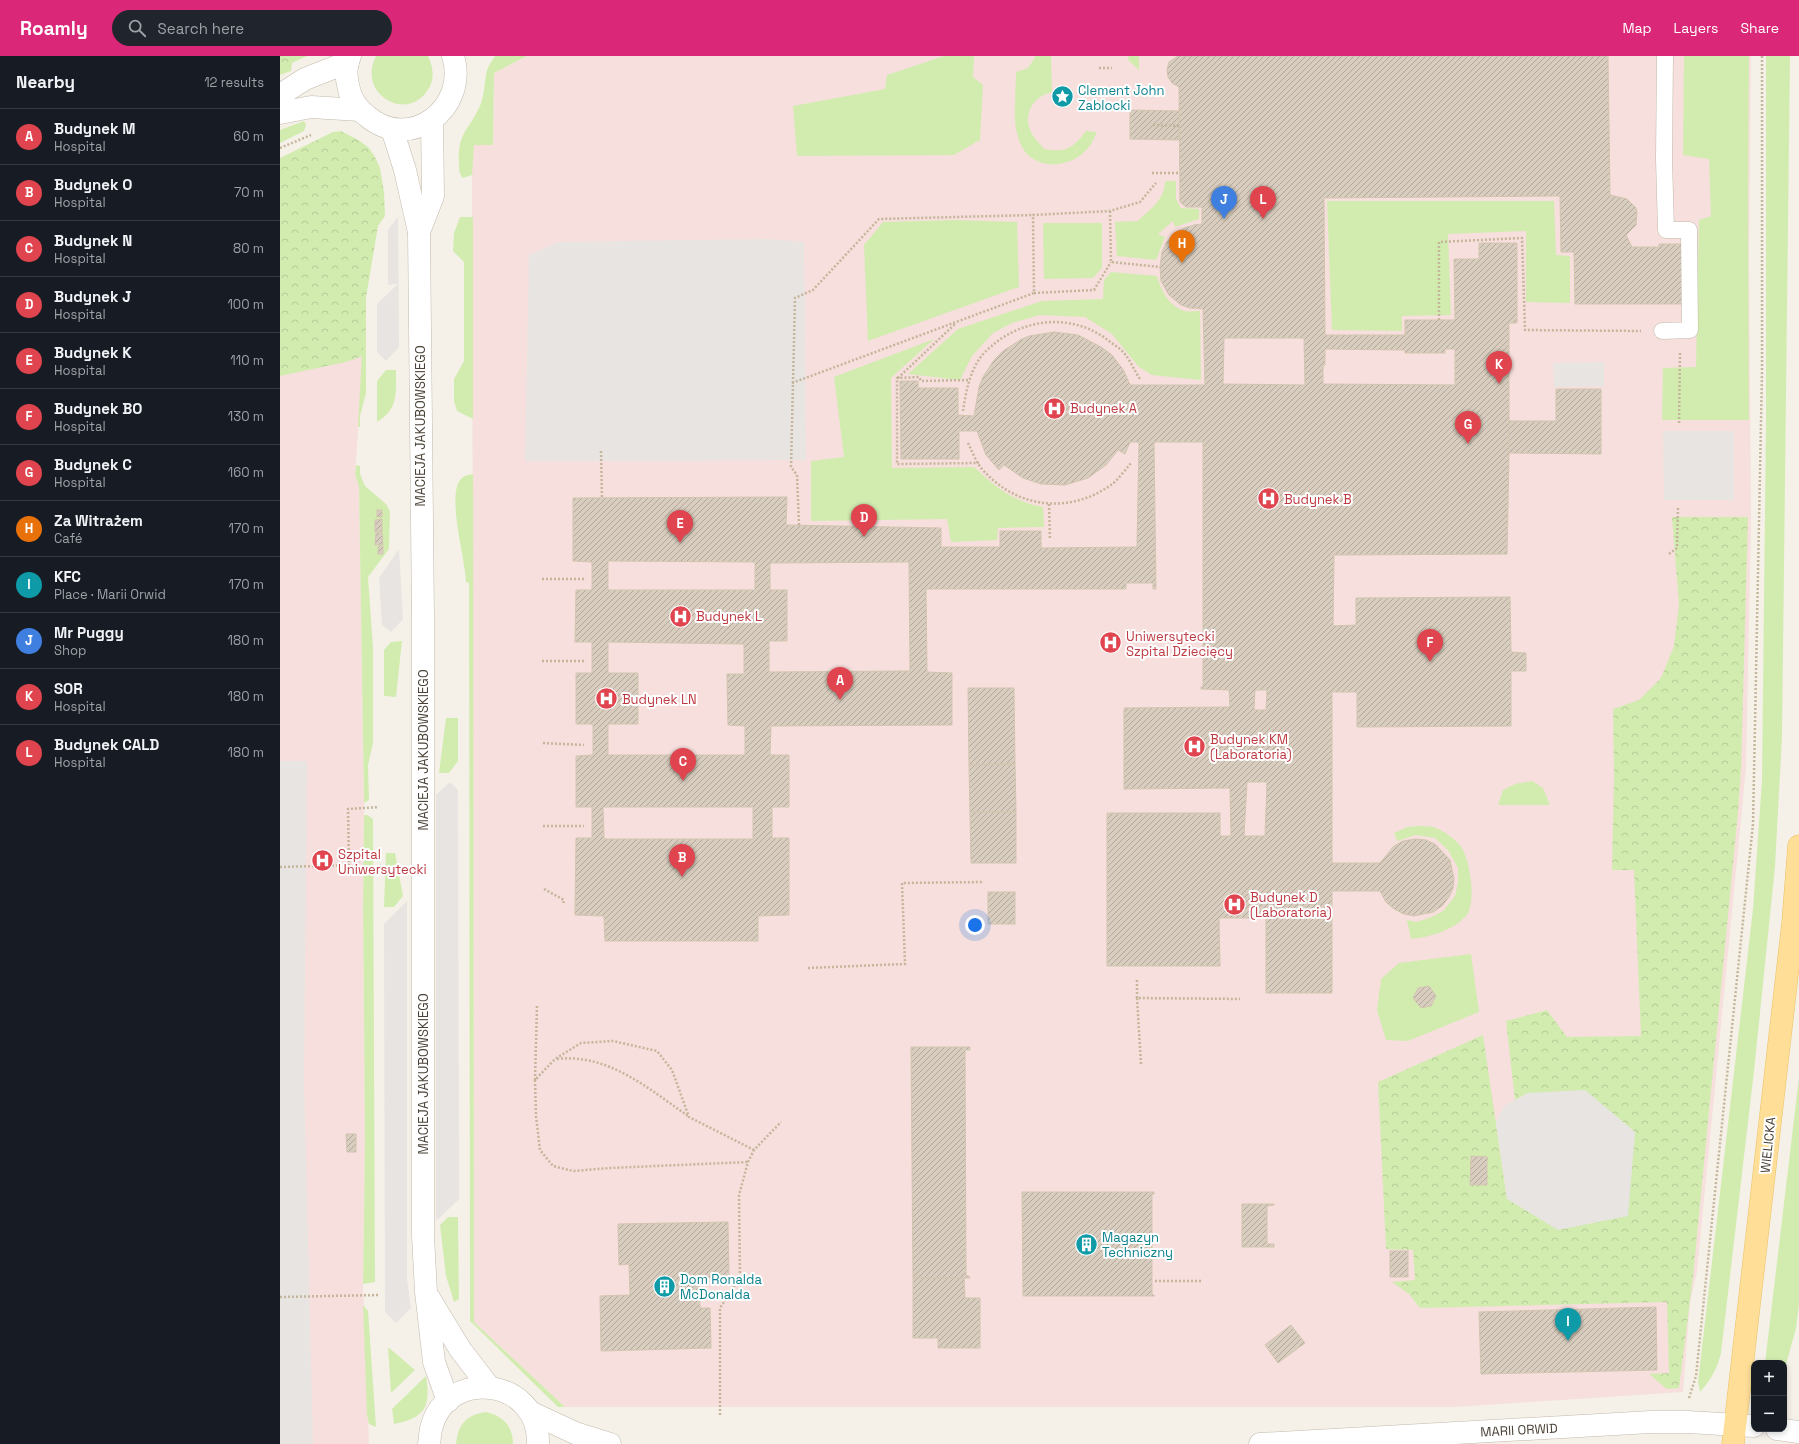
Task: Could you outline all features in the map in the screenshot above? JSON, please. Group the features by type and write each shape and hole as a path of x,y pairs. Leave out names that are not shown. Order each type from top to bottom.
{"main road":[{"name":"WIELICKA","path":"1741,1432 1792,930 1799,846"}],"street":[{"path":"280,95 304,79 349,59 347,78 350,95 360,110 374,122 392,129 406,129 420,126 432,120 445,108 454,92 457,75 454,56"},
{"path":"280,113 311,107 360,110"},
{"name":"MACIEJA JAKUBOWSKIEGO","path":"419,232 433,196 432,120"},
{"name":"MACIEJA JAKUBOWSKIEGO","path":"392,129 405,170 419,232 423,640 423,1236 426,1292 434,1362 448,1401"},
{"name":"MACIEJA JAKUBOWSKIEGO","path":"426,1292 460,1349 489,1387"},
{"path":"429,1444 431,1428 437,1413 448,1401 467,1390 489,1387 505,1391 520,1400 532,1413 576,1433 610,1444"},
{"path":"532,1413 538,1432 538,1444"},
{"name":"MARII ORWID","path":"1274,1444 1651,1422 1741,1432"},
{"path":"1787,1430 1799,1432"}],"lane":[{"path":"1662,331 1690,330 1689,230 1666,230 1664,159 1665,56"}],"path":[{"path":"1689,1396 1696,1376 1753,824 1762,372 1762,56"},
{"path":"1099,68 1112,68"},
{"path":"1153,125 1179,126"},
{"path":"280,148 317,132"},
{"path":"1152,173 1179,173"},
{"path":"799,525 797,475 791,467 795,298 813,290 879,219 1033,215 1110,211 1140,202 1156,183"},
{"path":"792,384 1034,293 1094,290 1110,262 1110,211"},
{"path":"1033,215 1034,293"},
{"path":"1439,320 1439,242 1522,238 1524,330 1662,331"},
{"path":"1110,262 1160,267"},
{"path":"963,412 968,380 984,353 1008,334 1038,323 1069,322 1098,332 1123,352 1140,379"},
{"path":"956,323 897,378 897,464 978,463"},
{"path":"1679,423 1680,331"},
{"path":"897,378 919,377 921,381 968,380"},
{"path":"968,443 981,468 1003,488 1029,501 1049,504 1058,504 1086,499 1112,485 1131,463"},
{"path":"601,451 602,498"},
{"path":"1049,504 1050,540"},
{"path":"1669,554 1677,548 1678,506"},
{"path":"542,579 584,579"},
{"path":"542,661 585,661"},
{"path":"543,743 584,745"},
{"path":"280,867 349,865 348,809 379,807"},
{"path":"543,826 584,826"},
{"path":"808,968 904,964 902,884 984,882"},
{"path":"544,889 564,900 563,905"},
{"path":"1137,980 1141,1064"},
{"path":"1137,998 1240,999"},
{"path":"537,1006 535,1080 536,1116 540,1150 553,1166 573,1171 626,1167 748,1162"},
{"path":"535,1080 555,1059 581,1043 613,1041 657,1051 672,1070 689,1117"},
{"path":"555,1059 567,1057 588,1059 623,1071 689,1117 754,1150"},
{"path":"720,1415 720,1308 740,1277 739,1195 748,1162 754,1150 781,1122"},
{"path":"1155,1281 1201,1281"},
{"path":"280,1297 379,1295"}],"shaded area":[{"name":"Uniwersytecki Szpital Dziecięcy","path":"527,56 1751,56 1749,258 1751,517 1746,768 1697,1272 1690,1302 1683,1392 1455,1407 565,1407 474,1322 472,160 474,145 493,145 494,73"},
{"path":"398,217 399,347 386,361 377,352 377,304 398,284 388,285 388,230"},
{"path":"764,239 804,242 806,460 525,461 529,255 558,242"},
{"name":"Szpital Uniwersytecki","path":"280,308 363,332 363,356 355,475 359,486 364,803 363,906 365,1140 363,1284 369,1444 280,1444"},
{"path":"1604,362 1604,386 1554,387 1553,363"},
{"path":"1663,431 1734,431 1734,500 1664,500"},
{"path":"399,549 403,619 391,632 382,625 379,578"},
{"path":"280,761 307,761 304,1081 313,1444 280,1444"},
{"path":"450,782 458,790 459,1199 436,1221 436,795"},
{"path":"407,901 407,1279 411,1308 396,1323 385,1312 384,924"},
{"path":"1585,1090 1635,1132 1628,1216 1558,1230 1507,1199 1496,1122 1504,1106 1528,1093"}],"green space":[{"path":"280,56 307,56 292,63 291,71 280,75"},
{"path":"376,56 428,56 433,72 429,88 420,99 409,104 398,104 388,100 379,93 373,83 372,70"},
{"path":"495,56 527,56 494,73 493,145 474,145 472,175 463,178 459,169 460,145 465,132 480,106 483,97 487,70"},
{"path":"944,56 974,56 973,77 983,85 980,140 954,155 797,156 793,106 885,89 887,75"},
{"path":"1036,56 1051,56 1052,92 1045,94 1034,102 1029,114 1029,127 1036,140 1044,149 1064,150 1077,142 1086,131 1097,132 1091,145 1076,159 1068,162 1051,164 1035,160 1024,150 1018,136 1015,121 1016,72 1028,68"},
{"path":"1128,56 1139,56 1139,70 1129,61"},
{"path":"1684,56 1749,56 1749,420 1662,420 1663,368 1696,367 1699,220 1711,216 1709,159 1683,155"},
{"path":"1766,56 1790,56 1782,737 1775,867 1754,1071 1721,1353 1713,1374 1700,1392 1698,1382 1753,909 1762,780 1766,420"},
{"path":"304,121 306,125 304,131 280,143 280,130"},
{"path":"341,131 360,141 369,148 380,168 384,192 385,216 378,226 366,298 366,332 363,332 363,356 346,362 280,376 280,158 333,132"},
{"path":"1165,181 1176,181 1176,199 1181,208 1199,209 1199,219 1175,227 1173,221 1158,234 1165,237 1156,260 1117,256 1115,222 1138,221 1160,199"},
{"path":"1327,201 1554,201 1556,255 1570,256 1570,303 1526,302 1526,231 1448,234 1451,315 1402,316 1402,331 1332,330"},
{"path":"460,217 473,217 473,419 457,411 454,401 454,379 464,361 464,262 453,251 454,233"},
{"path":"954,220 1017,222 1019,287 868,341 864,245 883,222"},
{"path":"1043,223 1102,223 1102,268 1093,278 1044,279"},
{"path":"1111,272 1157,276 1163,292 1169,301 1184,311 1200,311 1201,380 1152,375 1139,367 1112,334 1085,317 1040,315 1012,323 993,333 972,356 960,380 908,374 958,329 1042,301 1103,299 1104,280"},
{"path":"363,332 366,332 366,393 360,416 360,427 358,427"},
{"path":"934,339 891,378 892,468 974,467 1006,493 1022,501 1043,507 1044,527 998,528 997,540 951,542 947,519 811,521 811,461 844,457 834,377"},
{"path":"386,370 396,370 395,399 393,406 384,417 377,422 377,381"},
{"path":"356,465 360,466 360,474 365,486 386,504 390,511 389,549 368,577 373,648 373,743 368,765 369,800 364,803 359,486 355,475"},
{"path":"473,474 474,1322 565,1407 558,1407 470,1321 469,583 466,582 455,497 457,486 462,478"},
{"path":"1672,517 1748,517 1741,770 1738,812 1693,1277 1679,1388 1667,1389 1649,1374 1669,1373 1667,1302 1420,1308 1409,1294 1392,1282 1415,1280 1413,1250 1386,1249 1378,1082 1483,1035 1507,1199 1528,1093 1515,1100 1506,1021 1547,1010 1567,1037 1641,1036 1634,870 1612,870 1614,778 1613,709 1639,700 1661,678 1674,646 1679,604"},
{"path":"402,641 396,697 384,696 384,650 391,642"},
{"path":"446,718 458,718 458,761 449,773 439,773"},
{"path":"1532,781 1543,788 1550,805 1498,805 1503,790 1515,784"},
{"path":"364,815 367,815 373,819 375,1282 363,1284 365,1140 363,906"},
{"path":"1418,826 1437,828 1460,845 1468,863 1472,892 1469,910 1466,916 1454,926 1433,935 1411,939 1407,920 1416,922 1432,917 1443,911 1455,896 1458,883 1458,868 1448,850 1435,838 1416,835 1397,841 1394,833 1407,827"},
{"path":"386,853 395,853 403,896 394,907 384,907"},
{"path":"1471,954 1479,1012 1408,1041 1386,1040 1377,1010 1381,979 1399,963"},
{"path":"1799,1077 1799,1304 1796,1328 1787,1361 1765,1360"},
{"path":"448,1217 458,1217 459,1299 454,1302 446,1276 440,1225"},
{"path":"363,1305 368,1311 376,1427 369,1424 367,1415"},
{"path":"388,1347 415,1370 391,1393"},
{"path":"426,1376 427,1396 424,1409 413,1418 394,1424 392,1409"},
{"path":"486,1412 497,1416 506,1423 513,1438 513,1444 456,1444 459,1431 464,1422 473,1415"}],"building":[{"path":"1178,56 1608,56 1610,195 1627,199 1636,208 1636,225 1626,235 1632,247 1659,247 1659,244 1682,244 1683,304 1575,304 1574,252 1561,252 1560,196 1324,198 1325,335 1405,335 1405,320 1455,320 1454,259 1479,259 1479,243 1517,243 1517,323 1509,323 1507,554 1334,555 1333,626 1356,625 1356,598 1510,597 1511,652 1526,653 1526,671 1511,671 1511,726 1357,727 1357,692 1332,692 1332,863 1380,863 1394,846 1403,841 1415,839 1426,840 1435,844 1450,860 1454,879 1453,888 1449,897 1442,906 1433,912 1414,916 1404,914 1394,909 1386,902 1380,891 1332,891 1332,993 1266,993 1266,918 1219,918 1220,966 1107,966 1107,813 1220,813 1220,836 1231,836 1230,788 1124,789 1124,708 1230,707 1229,690 1201,689 1201,687 1203,687 1203,442 1154,442 1156,589 1153,589 1153,583 1126,583 1126,589 926,589 927,672 952,673 952,725 771,726 770,755 789,755 789,807 772,807 772,838 789,838 789,915 758,916 758,941 605,941 604,916 575,915 576,838 592,838 592,807 576,807 576,756 593,755 593,724 576,724 576,673 592,673 592,642 575,642 576,590 592,590 592,562 573,561 573,498 787,497 786,525 941,528 941,547 1000,547 1000,531 1041,531 1041,548 1137,547 1139,442 1130,442 1125,454 1118,450 1106,465 1088,478 1065,485 1041,484 1023,478 1004,465 999,470 986,455 977,431 959,431 959,459 901,459 900,381 918,381 918,388 958,388 958,415 974,416 979,387 983,377 994,360 1003,351 1020,340 1029,336 1054,332 1078,335 1101,347 1112,355 1124,371 1130,385 1205,385 1203,309 1190,308 1181,305 1169,295 1161,281 1160,267 1162,252 1166,243 1172,236 1184,228 1202,224 1202,207 1186,207 1180,202 1179,87 1172,83 1168,77 1167,70 1169,62","holes":["1224,338 1304,338 1305,385 1223,384","1325,349 1405,350 1405,353 1445,353 1445,349 1455,349 1455,385 1323,384 1323,365 1325,365","608,561 755,562 755,590 608,590","909,562 910,671 769,672 769,641 787,641 787,590 770,590 770,563","608,642 744,644 744,674 727,674 728,725 745,726 745,755 608,755 608,724 638,724 638,673 608,673","1255,690 1267,690 1266,710 1254,710","1247,782 1267,782 1265,836 1244,836","603,807 753,807 753,839 604,839"]},
{"path":"1130,110 1179,111 1179,140 1130,139"},
{"path":"1556,389 1601,389 1601,454 1509,453 1509,421 1556,421"},
{"path":"377,510 382,510 382,517 377,517"},
{"path":"382,519 382,532 375,532 375,520"},
{"path":"376,533 382,533 383,545 375,545"},
{"path":"383,546 383,554 378,554 378,547"},
{"path":"968,688 1014,688 1015,764 969,765"},
{"path":"1015,764 1016,812 970,812 969,765"},
{"path":"970,812 1016,812 1016,863 971,863"},
{"path":"988,892 1015,892 1015,924 988,924"},
{"path":"1429,986 1436,996 1431,1006 1421,1008 1413,998 1418,988"},
{"path":"911,1047 970,1047 970,1050 965,1050 966,1276 969,1276 970,1278 913,1278"},
{"path":"346,1134 356,1134 356,1152 347,1152"},
{"path":"1471,1156 1487,1157 1487,1185 1470,1185"},
{"name":"Magazyn Techniczny","path":"1022,1192 1154,1192 1154,1194 1152,1194 1152,1294 1155,1296 1023,1296"},
{"path":"1242,1204 1274,1204 1267,1206 1267,1244 1274,1244 1274,1247 1242,1247"},
{"name":"Dom Ronalda McDonalda","path":"728,1222 729,1277 699,1278 700,1308 710,1308 711,1348 601,1351 600,1296 630,1295 629,1264 619,1265 618,1224"},
{"path":"1390,1251 1408,1251 1408,1277 1390,1277"},
{"path":"913,1278 964,1278 965,1298 980,1298 980,1348 938,1348 938,1338 913,1338"},
{"path":"1656,1307 1657,1370 1481,1374 1479,1312"},
{"path":"1291,1325 1305,1343 1278,1363 1265,1345"}],"place":[{"name":"Clement John Zablocki","path":"1063,97"},
{"name":"Mr Puggy","path":"1224,219"},
{"name":"Budynek CALD","path":"1263,219"},
{"name":"Za Witrażem","path":"1182,263"},
{"name":"SOR","path":"1499,384"},
{"name":"Budynek A","path":"1054,408"},
{"name":"Budynek C","path":"1468,444"},
{"name":"Budynek B","path":"1268,499"},
{"name":"Budynek J","path":"864,537"},
{"name":"Budynek K","path":"680,543"},
{"name":"Budynek L","path":"681,616"},
{"name":"Uniwersytecki Szpital Dziecięcy","path":"1111,643"},
{"name":"Budynek BO","path":"1430,662"},
{"name":"Budynek LN","path":"607,699"},
{"name":"Budynek M","path":"840,700"},
{"name":"Budynek KM (Laboratoria)","path":"1195,746"},
{"name":"Budynek N","path":"683,781"},
{"name":"Szpital Uniwersytecki","path":"322,861"},
{"name":"Budynek O","path":"682,877"},
{"name":"Budynek D (Laboratoria)","path":"1235,904"},
{"name":"Magazyn Techniczny","path":"1087,1244"},
{"name":"Dom Ronalda McDonalda","path":"665,1286"},
{"name":"KFC","path":"1568,1341"}]}
